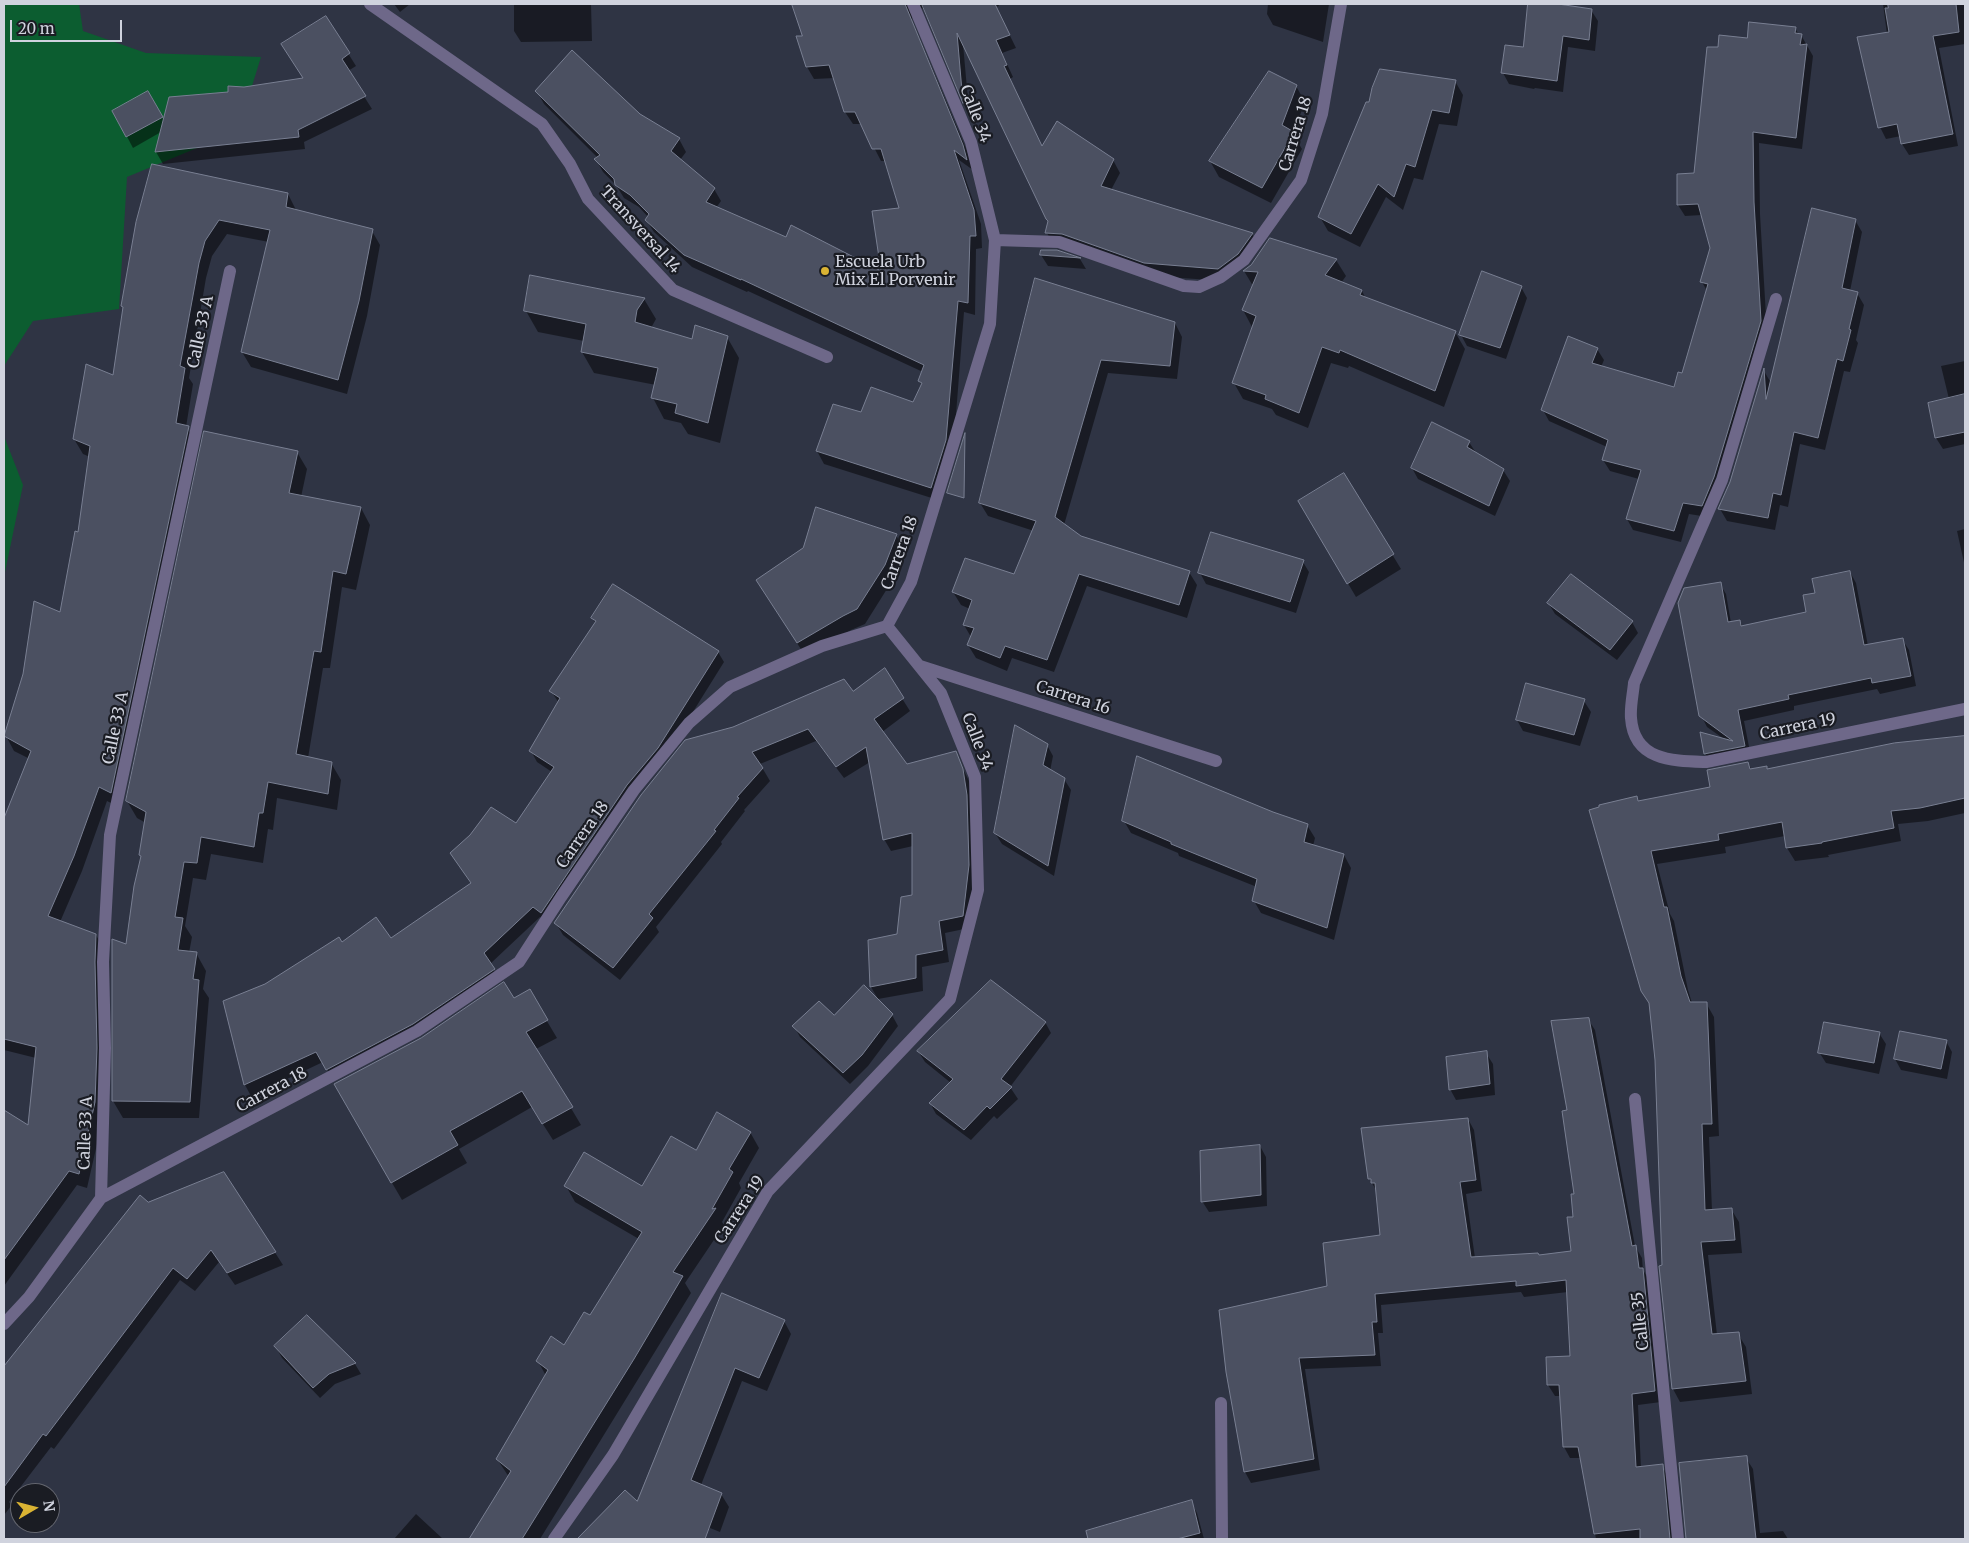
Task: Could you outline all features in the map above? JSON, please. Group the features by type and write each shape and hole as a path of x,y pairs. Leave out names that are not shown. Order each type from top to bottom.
{"street":[{"name":"Transversal 14","path":"370,4 542,124 570,164 588,199 672,290 827,358"},
{"name":"Calle 34","path":"913,4 971,142 995,240"},
{"name":"Carrera 18","path":"4,1324 29,1297 101,1198 417,1031 519,962 634,790 689,723 730,688 822,646 887,626 910,582 990,324 995,240 1059,242 1184,286 1199,287 1221,277 1244,260 1301,180 1322,114 1341,4"},
{"name":"Calle 33 A","path":"101,1198 105,1048 103,962 110,835 230,272"},
{"name":"Carrera 19","path":"1776,299 1722,480 1634,683 1631,718 1634,733 1640,745 1657,757 1677,761 1706,762 1965,709"},
{"name":"Calle 34","path":"887,626 941,693 975,778 978,890"},
{"name":"Carrera 16","path":"920,666 1216,760"},
{"name":"Carrera 19","path":"554,1539 613,1455 768,1191 950,999 978,890"},
{"name":"Calle 35","path":"1635,1099 1678,1539"},
{"path":"1221,1403 1222,1539"}],"green space":[{"path":"4,4 79,4 83,31 146,53 261,57 238,131 127,177 119,309 33,321 4,366"},
{"path":"4,436 23,485 4,577"}],"building":[{"path":"792,4 905,4 963,145 967,160 954,150 974,210 976,236 970,236 968,303 958,301 946,440 931,488 816,451 833,404 861,412 871,387 913,402 922,383 918,381 924,365 741,279 684,255 645,220 649,214 630,195 615,185 614,179 594,159 600,155 535,91 572,50 640,114 680,138 671,151 715,188 706,202 786,237 791,225 881,271 872,211 899,208 881,149 872,149 855,112 844,112 829,65 806,67 796,36 802,36"},
{"path":"922,4 995,4 1010,35 996,40 1007,65 1004,66 1042,146 1057,121 1114,159 1101,186 1253,233 1238,254 1218,269 1144,263 1062,234 1045,233 1048,221 957,33 963,103"},
{"path":"1528,4 1558,4 1592,9 1589,40 1563,36 1557,81 1501,73 1505,45 1523,47"},
{"path":"1888,4 1956,4 1959,32 1933,36 1953,134 1901,144 1897,124 1878,128 1857,37 1889,32 1885,8 1888,8"},
{"path":"326,16 350,53 342,59 366,96 298,130 299,137 155,152 169,97 228,92 228,86 244,87 303,78 281,44"},
{"path":"1749,22 1796,27 1795,33 1802,34 1800,45 1807,44 1796,138 1753,132 1754,202 1761,321 1714,477 1702,506 1683,503 1674,531 1626,519 1641,470 1602,460 1608,440 1541,410 1568,336 1598,348 1592,363 1674,387 1678,372 1682,373 1708,284 1700,282 1710,248 1698,204 1677,205 1677,174 1694,173 1707,47 1718,47 1719,35 1747,38"},
{"path":"1380,69 1456,80 1449,113 1432,110 1415,167 1406,164 1394,197 1378,184 1351,234 1318,217 1366,102 1369,102 1372,88"},
{"path":"1269,71 1297,85 1282,125 1294,132 1262,188 1209,161"},
{"path":"148,91 163,117 126,137 112,111"},
{"path":"152,164 288,193 286,207 373,229 359,301 338,380 241,352 270,230 219,220 205,241 199,263 180,366 185,368 176,423 189,426 111,793 99,787 74,856 48,916 96,934 97,1048 95,1102 79,1174 69,1171 4,1260 4,1110 28,1125 36,1047 4,1039 4,818 31,751 4,736 23,674 34,601 60,612 75,531 78,532 90,446 73,439 86,364 113,375 123,307 121,306 136,222"},
{"path":"1812,208 1856,219 1842,288 1858,292 1843,361 1837,359 1818,438 1794,432 1781,495 1773,493 1768,518 1718,509 1730,482 1764,368 1766,399"},
{"path":"1270,238 1337,259 1325,275 1362,290 1360,295 1456,331 1435,391 1340,350 1339,353 1322,347 1299,413 1265,399 1266,395 1232,383 1256,316 1242,310 1258,272 1243,271 1251,265"},
{"path":"1041,250 1057,250 1081,258 1040,255"},
{"path":"1482,271 1522,286 1500,348 1459,335"},
{"path":"530,275 645,298 637,310 635,322 692,339 695,325 728,336 708,423 675,413 677,404 651,398 658,368 581,352 586,324 524,311"},
{"path":"1035,278 1175,322 1170,366 1101,360 1055,517 1081,536 1190,571 1179,605 1079,574 1047,660 1005,646 1000,658 967,645 974,628 963,625 972,600 952,592 965,558 1014,574 1036,521 979,503"},
{"path":"1965,394 1965,432 1935,438 1928,403"},
{"path":"1432,422 1470,441 1467,447 1504,469 1489,506 1411,468"},
{"path":"204,431 298,451 289,493 361,507 346,574 333,571 321,652 314,651 296,754 332,762 328,794 268,782 263,813 259,813 254,847 201,837 197,863 184,862 175,917 183,918 178,950 197,952 193,979 199,980 190,1102 112,1101 112,939 126,944 134,886 141,856 139,855 146,812 126,801"},
{"path":"965,433 964,498 947,493"},
{"path":"1344,473 1394,554 1347,584 1298,501"},
{"path":"816,507 897,534 885,565 857,609 797,643 756,580 803,548"},
{"path":"1211,532 1304,560 1290,602 1198,573"},
{"path":"1850,571 1864,645 1903,638 1911,676 1872,683 1871,678 1788,695 1789,699 1738,710 1745,746 1704,754 1700,732 1733,741 1699,716 1678,603 1684,588 1721,582 1728,622 1740,620 1741,626 1806,612 1803,595 1815,593 1812,579"},
{"path":"1571,574 1633,621 1610,650 1547,603"},
{"path":"613,584 719,651 658,748 627,785 541,913 533,907 484,953 495,969 413,1024 326,1070 316,1052 244,1085 223,1001 265,984 339,937 342,942 376,917 391,938 471,883 450,853 470,835 491,807 516,823 554,767 529,751 560,698 549,691 596,621 591,618"},
{"path":"885,668 904,698 874,719 907,764 956,751 963,769 967,795 969,865 963,916 939,921 943,950 916,955 916,978 870,987 868,940 897,934 901,897 912,895 912,833 883,840 866,747 836,767 808,729 752,752 763,768 737,797 739,798 714,830 716,831 649,914 653,918 613,968 554,923 641,795 685,740 733,727 844,679 853,691"},
{"path":"1526,683 1585,699 1574,735 1516,720"},
{"path":"1015,725 1048,744 1043,765 1065,778 1048,866 994,833"},
{"path":"1965,736 1965,798 1920,808 1891,811 1894,828 1822,843 1786,848 1782,822 1718,834 1719,840 1651,851 1664,907 1667,907 1681,976 1690,1002 1707,1002 1712,1124 1702,1124 1705,1210 1732,1208 1735,1240 1701,1242 1712,1334 1739,1332 1746,1381 1672,1389 1659,1266 1662,1265 1655,1060 1649,1003 1641,991 1589,810 1599,807 1599,805 1637,796 1638,801 1710,787 1707,770 1748,762 1750,769 1767,766 1767,769 1894,743"},
{"path":"1137,756 1273,812 1308,824 1304,842 1344,854 1327,928 1252,901 1257,879 1171,844 1171,842 1122,821"},
{"path":"991,980 1046,1022 1001,1079 1012,1087 990,1109 987,1106 964,1130 929,1103 953,1079 917,1051"},
{"path":"504,982 514,998 530,989 548,1020 526,1032 573,1107 542,1124 522,1091 450,1131 458,1145 391,1183 334,1084 421,1038"},
{"path":"864,985 893,1014 862,1055 843,1073 792,1026 819,1001 834,1015"},
{"path":"1589,1018 1632,1246 1636,1245 1639,1268 1643,1268 1655,1391 1632,1394 1636,1467 1663,1464 1670,1539 1640,1539 1640,1529 1594,1534 1578,1447 1563,1447 1559,1385 1547,1385 1546,1357 1570,1356 1566,1280 1516,1286 1516,1281 1375,1294 1377,1322 1372,1322 1375,1355 1299,1358 1314,1459 1244,1472 1226,1372 1219,1310 1327,1286 1323,1243 1380,1235 1375,1183 1371,1183 1371,1179 1368,1179 1361,1128 1468,1118 1476,1180 1460,1182 1471,1257 1538,1253 1539,1255 1571,1251 1567,1217 1573,1217 1571,1194 1574,1194 1562,1111 1567,1110 1551,1021"},
{"path":"1824,1022 1880,1032 1874,1063 1818,1053"},
{"path":"1900,1031 1947,1040 1941,1069 1894,1059"},
{"path":"1487,1051 1490,1084 1449,1090 1446,1057"},
{"path":"717,1112 751,1132 729,1169 733,1172 712,1209 716,1208 673,1272 683,1276 634,1359 522,1539 469,1539 511,1471 496,1459 548,1370 536,1361 551,1336 564,1345 584,1312 590,1315 642,1232 564,1186 584,1152 642,1186 671,1136 696,1150"},
{"path":"1260,1145 1261,1195 1201,1202 1200,1151"},
{"path":"224,1172 276,1252 227,1273 211,1250 187,1279 173,1268 46,1436 43,1434 4,1487 4,1366 140,1195 148,1202"},
{"path":"722,1293 785,1320 759,1378 735,1368 691,1480 722,1493 705,1539 577,1539 625,1490 637,1501"},
{"path":"307,1315 356,1363 329,1374 313,1388 274,1346"},
{"path":"1747,1456 1756,1539 1686,1539 1679,1463"},
{"path":"1192,1500 1200,1533 1177,1539 1088,1539 1086,1531"}],"place":[{"name":"Escuela Urb Mix El Porvenir","path":"825,271"}]}
